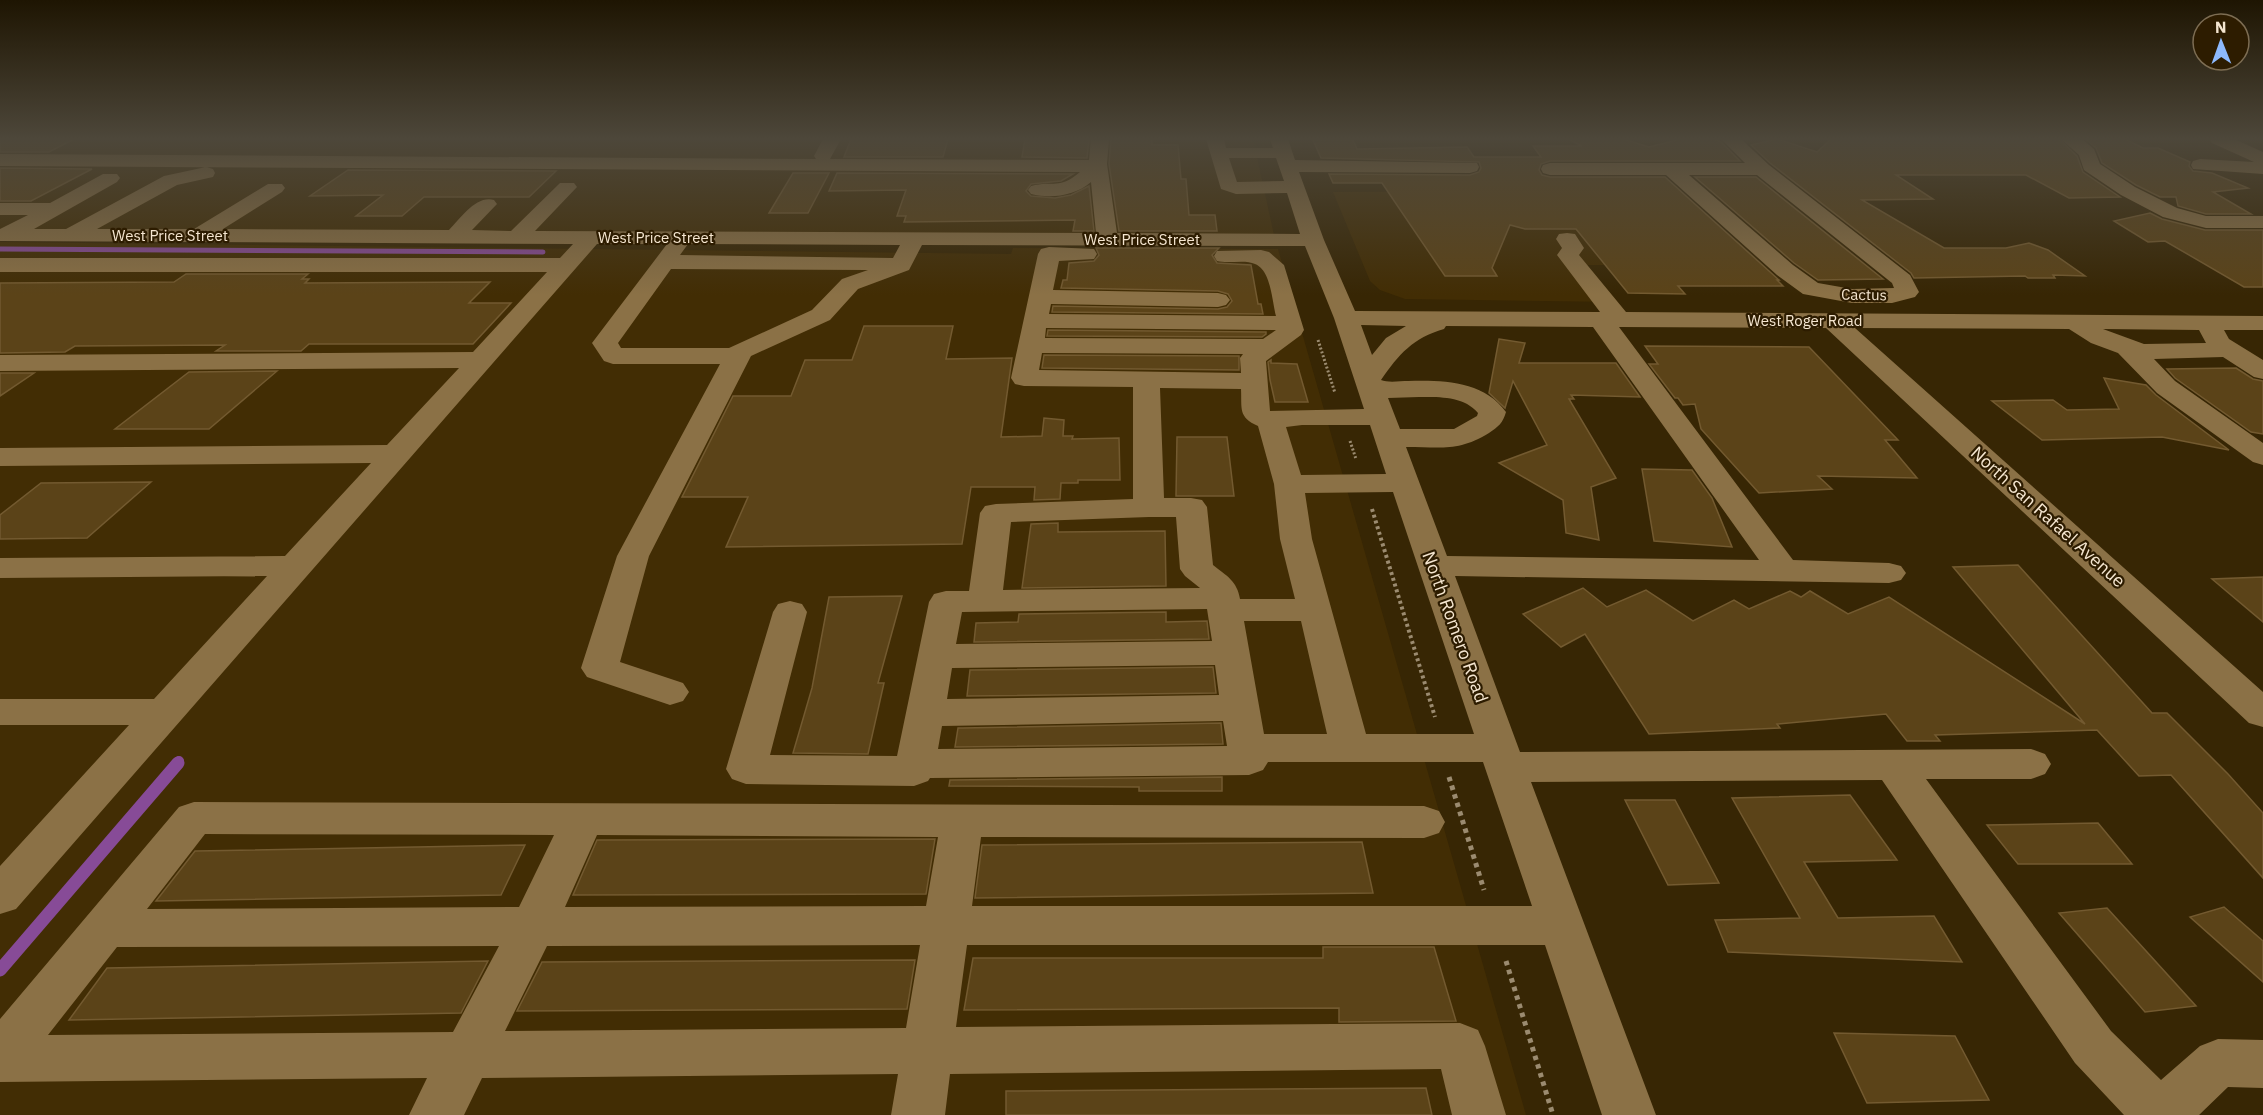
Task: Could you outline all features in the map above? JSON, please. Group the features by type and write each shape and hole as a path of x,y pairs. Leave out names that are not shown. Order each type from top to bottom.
{"street":[{"path":"4,235 88,191"},
{"path":"69,236 151,191"},
{"path":"198,236 270,191"},
{"path":"517,237 563,191"},
{"path":"1102,191 1107,239"},
{"name":"North Romero Road","path":"1297,191 1312,240 1331,326 1377,406 1629,1115"},
{"name":"Cactus","path":"1696,191 1785,270 1811,289 1852,296 1892,296 1907,292 1902,280 1890,269 1790,191"},
{"path":"2127,191 2181,217 2200,221 2263,222"},
{"path":"454,237 487,204"},
{"path":"0,209 56,209"},
{"name":"West Price Street","path":"4,235 682,238 908,251 1107,239 1312,240"},
{"path":"0,897 590,237"},
{"path":"682,238 604,343 613,356 738,356"},
{"path":"1568,239 1574,248 1568,255 1610,320 1783,570"},
{"path":"664,262 908,251"},
{"path":"670,693 600,668 633,556 740,351 821,315 850,284 908,251"},
{"path":"1254,381 1024,378 1044,303 1049,254 1262,257 1276,270 1270,300"},
{"path":"0,265 565,266"},
{"path":"1220,277 1270,300 1292,330 1253,358 1256,415 1274,423"},
{"path":"1044,303 1270,300"},
{"path":"1044,303 1270,300"},
{"path":"1044,303 1269,347"},
{"path":"1350,748 1296,539 1289,484 1272,427 1275,420 1302,417 1343,417 1377,406 1397,339 1413,330 1461,319"},
{"name":"West Roger Road","path":"1331,326 1461,319 2073,322 2213,333 2263,323"},
{"name":"North San Rafael Avenue","path":"1833,321 2263,714"},
{"path":"2073,322 2100,338 2142,352 2222,350 2213,333"},
{"path":"2213,333 2262,370"},
{"path":"2127,348 2166,387 2263,456"},
{"path":"0,363 479,360"},
{"path":"1145,508 1149,508 1146,380"},
{"path":"0,457 395,454"},
{"path":"1289,484 1404,483"},
{"path":"986,601 996,513 1191,507 1197,569 1221,587 1241,708 1246,754"},
{"path":"0,568 294,566"},
{"path":"1434,566 1889,573"},
{"path":"790,612 746,769 914,771 946,602 1224,604 1316,610"},
{"path":"936,656 1232,653"},
{"path":"925,713 1241,708"},
{"path":"0,712 164,712"},
{"path":"915,764 1246,754 1350,748 1444,748 1502,757 1893,765 2031,764"},
{"path":"1893,765 2092,1047 2160,1115"},
{"path":"0,1058 194,818 1424,822"},
{"path":"436,1115 533,927 583,819"},
{"path":"918,1115 962,820"},
{"path":"105,928 946,925 1562,926"},
{"path":"0,1058 1460,1046 1479,1115"},
{"path":"2172,1115 2174,1101 2218,1063 2263,1064"}],"path":[{"path":"1331,326 1343,417 1553,1115"}],"shaded area":[{"path":"0,191 1264,191 1274,235 0,229"},
{"path":"1502,191 1703,265 1586,265 1616,302 1405,299 1380,290 1370,281 1333,192"},
{"path":"0,242 1011,254 1013,248 1278,249 1526,1115 0,1115"}],"building":[{"path":"0,191 50,191 31,201 0,201"},
{"path":"317,191 535,191 529,197 424,197 402,216 356,216 383,195 310,196"},
{"path":"782,191 820,191 808,213 769,213"},
{"path":"906,191 1026,191 1031,196 1055,198 1079,191 1090,191 1094,231 1073,231 1075,220 904,222 906,216 897,216"},
{"path":"1113,191 1187,191 1189,215 1215,215 1217,231 1119,231"},
{"path":"1387,191 1681,191 1783,286 1678,286 1685,294 1628,293 1576,229 1525,229 1510,225 1492,268 1497,276 1445,276"},
{"path":"1711,191 1773,191 1883,279 1818,280 1794,263"},
{"path":"1806,191 1921,191 1933,199 1862,200 1944,248 2006,248 2029,243 2048,250 2085,276 1914,278 1911,273"},
{"path":"2056,191 2111,191 2120,197 2069,198"},
{"path":"2148,191 2221,191 2213,192 2251,214 2206,214 2178,206 2176,197 2160,197"},
{"path":"2150,213 2162,219 2205,230 2263,230 2263,287 2244,287 2165,241 2148,242 2114,221"},
{"path":"1096,248 1219,248 1212,255 1217,263 1251,265 1258,304 1261,304 1263,314 1052,312 1053,306 1218,309 1227,307 1232,301 1228,294 1218,291 1061,288 1063,280 1067,280 1069,263 1094,261 1099,255"},
{"path":"186,274 308,274 302,279 309,279 305,283 490,282 469,303 511,303 473,344 309,344 301,351 216,351 225,345 75,346 65,352 0,353 0,283 174,282"},
{"path":"864,326 953,326 946,359 1012,358 1001,437 1042,436 1044,418 1064,420 1063,436 1073,436 1072,439 1119,438 1120,480 1078,480 1078,483 1061,483 1060,499 1034,500 1035,487 971,487 962,544 726,547 748,497 682,497 733,396 791,396 805,360 852,360"},
{"path":"1048,330 1266,332 1266,334 1262,337 1047,336"},
{"path":"1499,339 1525,343 1519,363 1616,363 1640,397 1571,395 1574,399 1569,399 1616,478 1591,487 1599,540 1566,533 1563,500 1499,463 1547,445 1513,381 1505,408 1489,393"},
{"path":"1645,346 1809,347 1898,440 1885,440 1917,478 1818,476 1832,489 1759,493 1701,429 1695,404 1683,405 1678,398 1675,398 1649,364 1658,364"},
{"path":"1044,355 1239,356 1239,370 1042,368"},
{"path":"1271,360 1271,363 1297,364 1308,402 1275,402 1268,362"},
{"path":"2236,368 2253,379 2263,381 2263,434 2251,432 2175,378 2167,369"},
{"path":"277,371 209,429 115,429 189,372"},
{"path":"0,373 34,373 0,396"},
{"path":"2104,378 2146,385 2229,450 2162,437 2042,440 1992,401 2053,400 2067,410 2119,409"},
{"path":"1177,437 1227,437 1234,496 1176,496"},
{"path":"1642,469 1692,470 1712,498 1732,547 1654,541"},
{"path":"151,482 87,538 0,539 0,515 41,483"},
{"path":"1058,523 1058,532 1165,531 1166,586 1022,588 1031,524"},
{"path":"2018,565 2152,713 2167,713 2263,813 2263,878 2171,775 2139,776 2097,730 1935,735 1940,741 1907,741 1886,714 1777,724 1780,728 1649,734 1585,634 1561,647 1523,614 1583,588 1607,607 1646,590 1693,621 1734,600 1749,609 1790,591 1801,597 1810,591 1848,614 1889,597 2085,724 1953,567"},
{"path":"2263,577 2263,622 2212,579"},
{"path":"902,596 878,683 884,683 868,754 793,753 812,688 829,597"},
{"path":"1166,612 1166,622 1207,621 1209,639 974,642 976,623 1018,622 1019,614"},
{"path":"1213,667 1216,693 967,696 970,670"},
{"path":"1221,723 1223,744 955,747 958,728"},
{"path":"1222,777 1222,791 1139,791 1139,787 949,786 950,780"},
{"path":"1850,795 1897,860 1804,862 1838,918 1934,916 1962,962 1728,952 1715,920 1800,918 1732,798"},
{"path":"1625,800 1675,800 1719,883 1668,885"},
{"path":"2098,823 2132,864 2018,864 1987,825"},
{"path":"935,839 926,894 573,895 597,840"},
{"path":"1362,842 1373,893 975,898 982,845"},
{"path":"525,845 501,895 156,901 195,851"},
{"path":"2224,907 2263,941 2263,982 2190,917"},
{"path":"2107,908 2196,1006 2145,1012 2059,913"},
{"path":"1323,947 1434,947 1456,1021 1339,1022 1339,1008 964,1010 973,958 1323,958"},
{"path":"915,960 907,1009 517,1011 542,962"},
{"path":"488,961 461,1013 69,1020 107,968"},
{"path":"1834,1033 1955,1036 1989,1100 1867,1103"},
{"path":"1426,1088 1432,1115 1006,1115 1006,1091"}],"waterway":[{"path":"0,249 543,252"},
{"path":"176,764 179,761"},
{"path":"0,970 178,763"}]}
